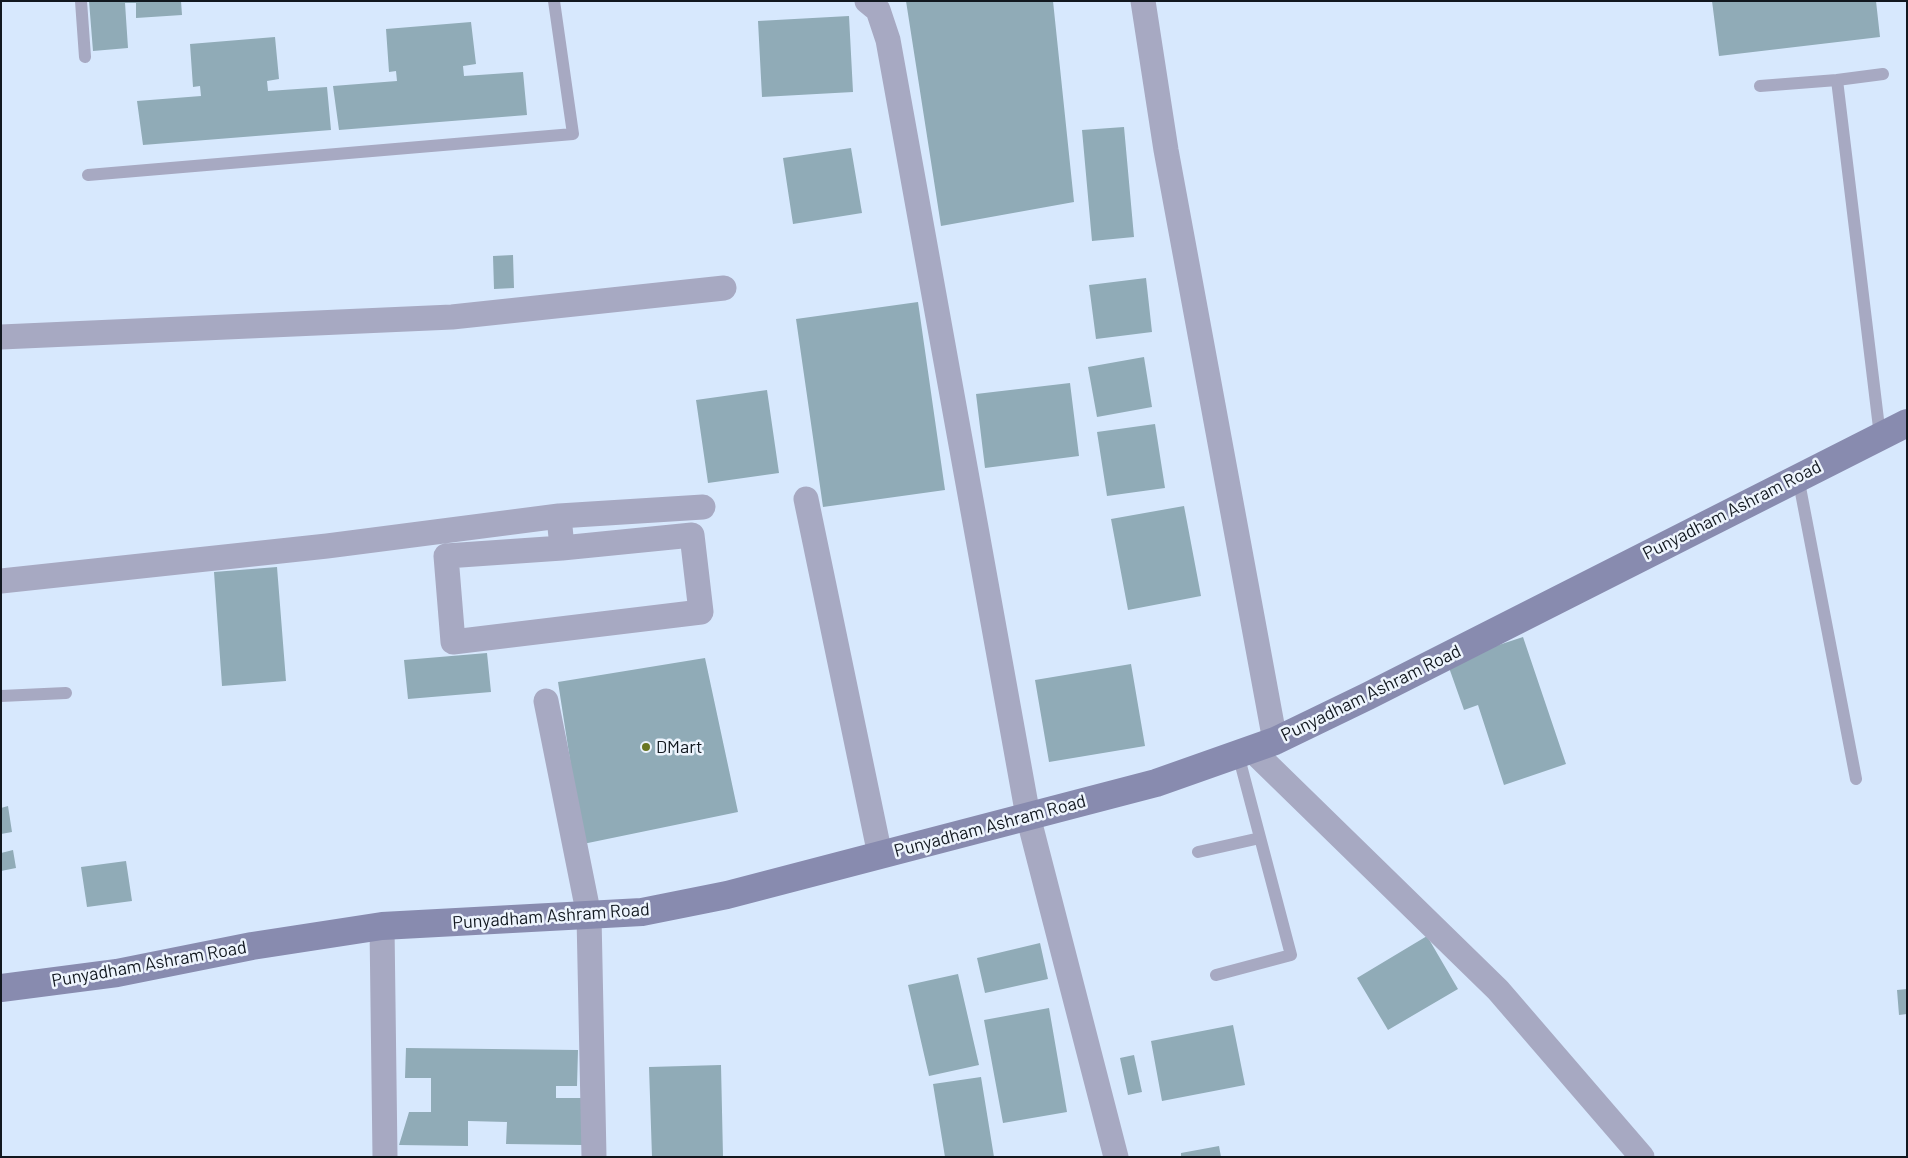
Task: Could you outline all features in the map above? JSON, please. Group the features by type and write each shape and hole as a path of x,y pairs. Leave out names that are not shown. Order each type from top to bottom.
{"street":[{"path":"867,1 878,10 888,40 1028,816 1116,1157"},
{"path":"1143,1 1255,748 1498,990 1642,1157"},
{"path":"1,337 452,317 724,288"},
{"name":"Punyadham Ashram Road","path":"1,988 117,973 252,946 382,926 642,912 718,896 1156,783 1255,748 1368,696 1907,423"},
{"path":"806,499 880,855"},
{"path":"1,580 327,546 559,516 703,507"},
{"path":"559,516 562,548"},
{"path":"692,535 701,612 453,642 446,556 562,548 692,535"},
{"path":"546,702 589,916 594,1157"},
{"path":"382,926 385,1157"}],"lane":[{"path":"82,1 85,57"},
{"path":"88,175 574,134 554,1"},
{"path":"1760,86 1837,80 1883,74"},
{"path":"1837,80 1880,436"},
{"path":"1798,477 1856,779"},
{"path":"1,696 66,693"},
{"path":"1216,975 1291,955 1260,838 1255,748"},
{"path":"1198,852 1260,838"}],"building":[{"path":"89,1 181,1 182,15 136,18 136,3 125,3 128,48 93,51"},
{"path":"906,1 1053,1 1074,202 941,226"},
{"path":"1712,1 1876,1 1880,37 1719,56"},
{"path":"849,16 853,92 762,97 758,21"},
{"path":"471,22 476,64 463,66 464,76 523,72 527,115 339,130 333,86 397,81 396,71 389,72 386,29"},
{"path":"275,37 279,79 267,81 268,91 327,87 331,130 143,145 137,101 201,96 200,86 193,87 190,44"},
{"path":"1124,127 1134,237 1092,241 1082,130"},
{"path":"851,148 862,213 793,224 783,158"},
{"path":"513,255 514,288 494,289 493,256"},
{"path":"1146,278 1152,332 1096,339 1089,285"},
{"path":"918,302 945,490 823,507 796,319"},
{"path":"1144,357 1152,407 1097,417 1088,367"},
{"path":"1070,383 1079,456 985,468 976,394"},
{"path":"767,390 779,473 708,483 696,400"},
{"path":"1155,424 1165,488 1107,496 1097,432"},
{"path":"1184,506 1201,596 1128,610 1111,519"},
{"path":"277,567 286,681 222,686 214,572"},
{"path":"1523,637 1566,764 1504,785 1478,705 1464,710 1447,662"},
{"path":"487,653 491,692 408,699 404,660"},
{"name":"DMart","path":"705,658 738,812 583,844 558,682"},
{"path":"1131,664 1145,746 1049,762 1035,680"},
{"path":"8,806 12,832 1,834 1,808"},
{"path":"13,850 16,868 1,871 1,853"},
{"path":"126,861 132,901 87,907 81,867"},
{"path":"1427,936 1458,989 1388,1030 1357,978"},
{"path":"1040,943 1048,979 985,993 977,958"},
{"path":"958,974 979,1065 929,1076 908,985"},
{"path":"1907,989 1907,1014 1899,1015 1897,990"},
{"path":"1049,1008 1067,1112 1003,1123 984,1020"},
{"path":"1233,1025 1245,1085 1162,1101 1151,1041"},
{"path":"406,1048 578,1050 577,1086 556,1086 556,1098 583,1098 582,1145 506,1144 507,1122 468,1121 468,1146 399,1145 409,1112 431,1112 431,1078 405,1078"},
{"path":"1134,1055 1142,1092 1128,1095 1120,1058"},
{"path":"721,1065 723,1157 652,1157 649,1067"},
{"path":"981,1077 994,1157 945,1157 933,1084"},
{"path":"1219,1146 1221,1157 1181,1157 1181,1153"}],"place":[{"name":"DMart","path":"646,747"}]}
